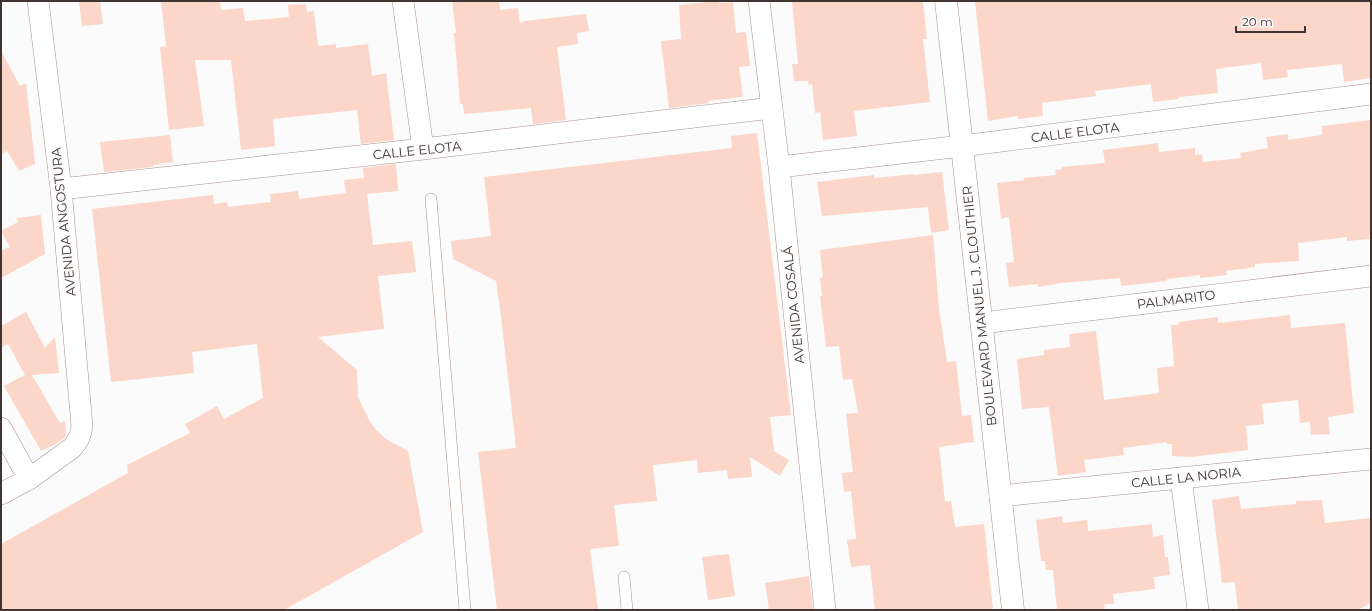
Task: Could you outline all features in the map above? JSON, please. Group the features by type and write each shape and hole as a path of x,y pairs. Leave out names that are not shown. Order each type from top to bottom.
{"main road":[{"name":"BOULEVARD MANUEL J. CLOUTHIER","path":"946,1 1013,610"}],"street":[{"name":"AVENIDA ANGOSTURA","path":"29,479 72,448 81,436 82,426 61,189 38,1"},
{"path":"403,1 423,149"},
{"name":"AVENIDA COSALÁ","path":"759,1 779,167 825,610"},
{"name":"CALLE ELOTA","path":"779,167 962,146 1371,94"},
{"name":"CALLE ELOTA","path":"61,189 423,149 772,108"},
{"name":"PALMARITO","path":"982,323 1371,276"},
{"path":"1,428 29,479 1,494"},
{"name":"CALLE LA NORIA","path":"1000,496 1371,459"},
{"path":"1181,478 1198,610"}],"lane":[{"path":"431,199 465,610"},
{"path":"624,577 627,610"}],"building":[{"path":"79,1 100,1 103,24 82,26"},
{"path":"161,1 220,1 221,10 243,8 245,21 289,17 288,5 306,4 307,12 314,11 318,46 336,44 336,48 368,44 372,76 386,73 394,140 361,144 357,110 273,119 275,146 241,150 231,60 195,60 204,126 169,130 160,47 166,46"},
{"path":"452,1 499,1 500,10 518,8 520,23 525,21 586,14 589,31 577,33 578,44 557,47 566,120 533,124 531,108 464,114 463,104 460,104 454,33 456,33"},
{"path":"719,1 719,3 733,2 736,33 746,32 750,66 739,67 743,97 669,108 661,41 681,39 679,5"},
{"path":"792,1 923,1 927,39 923,39 930,102 854,111 857,136 823,140 820,112 815,113 812,84 809,85 808,81 794,81 792,64 798,64"},
{"path":"1371,1 1371,78 1344,82 1342,64 1287,70 1288,77 1263,80 1261,63 1216,69 1218,93 1179,97 1179,99 1153,102 1151,84 1095,91 1096,96 1042,103 1043,116 1018,119 1018,116 988,121 975,2"},
{"path":"1,51 20,86 26,83 35,164 19,171 7,151 1,154"},
{"path":"1371,120 1370,239 1347,241 1347,237 1298,243 1299,261 1255,264 1255,267 1226,271 1227,275 1200,278 1200,275 1167,279 1167,281 1121,286 1120,278 1062,283 1038,287 1038,284 1009,287 1006,263 1014,262 1009,217 1001,219 997,183 1024,180 1024,178 1056,175 1055,170 1062,169 1062,167 1105,163 1103,150 1158,143 1159,152 1195,148 1195,155 1202,154 1203,162 1241,158 1240,153 1268,148 1266,137 1288,134 1288,140 1322,135 1322,126"},
{"path":"757,133 791,415 770,417 774,451 789,460 780,476 750,457 752,477 728,479 727,470 698,473 697,460 653,465 657,501 614,505 619,546 590,549 598,610 497,610 478,452 516,448 501,316 496,281 453,259 451,241 491,236 484,177 732,148 731,136"},
{"path":"170,135 173,162 153,165 153,167 104,172 100,142"},
{"path":"396,164 398,191 367,194 373,245 412,241 416,272 378,276 384,329 318,337 357,370 358,397 369,420 376,430 386,439 408,451 423,532 284,610 1,610 1,544 128,473 127,465 190,433 185,424 217,406 224,419 263,398 257,344 192,352 194,373 111,382 92,209 213,195 214,204 227,202 228,207 271,202 270,194 298,191 299,199 346,193 344,180 364,178 363,168"},
{"path":"942,172 949,230 931,233 928,207 822,216 817,182 874,175 874,178"},
{"path":"41,215 45,254 1,278 1,251 10,247 1,231 18,222 16,218"},
{"path":"933,235 939,309 947,362 956,361 962,416 971,415 974,442 939,447 945,502 951,501 955,527 984,524 993,610 875,610 870,565 851,567 847,540 856,539 851,491 844,492 842,473 853,472 846,414 858,413 852,379 843,380 839,346 826,347 820,296 822,296 820,278 823,277 820,250"},
{"path":"26,312 45,348 55,337 59,373 32,375 60,423 65,421 66,436 56,444 41,451 4,386 25,375 8,344 1,348 1,326"},
{"path":"1290,315 1291,328 1345,323 1354,413 1328,417 1330,434 1311,435 1310,422 1300,423 1298,400 1262,404 1264,424 1246,426 1248,450 1191,457 1172,456 1172,444 1167,444 1167,442 1123,448 1124,455 1084,460 1086,472 1058,476 1049,407 1022,409 1017,359 1044,355 1044,350 1070,347 1069,334 1096,331 1104,400 1159,393 1157,368 1174,366 1171,325 1179,325 1178,322 1218,317 1218,323"},
{"path":"1239,496 1241,509 1296,504 1296,501 1322,500 1325,523 1371,518 1371,603 1358,610 1238,610 1235,582 1222,583 1212,500"},
{"path":"1062,516 1063,523 1087,520 1088,531 1152,524 1153,537 1163,535 1165,557 1168,557 1170,575 1154,577 1155,589 1113,594 1114,604 1104,604 1105,610 1057,610 1053,570 1046,570 1045,561 1041,561 1036,520"},
{"path":"729,554 735,596 708,600 702,557"},
{"path":"809,576 813,610 769,610 765,583"}]}
